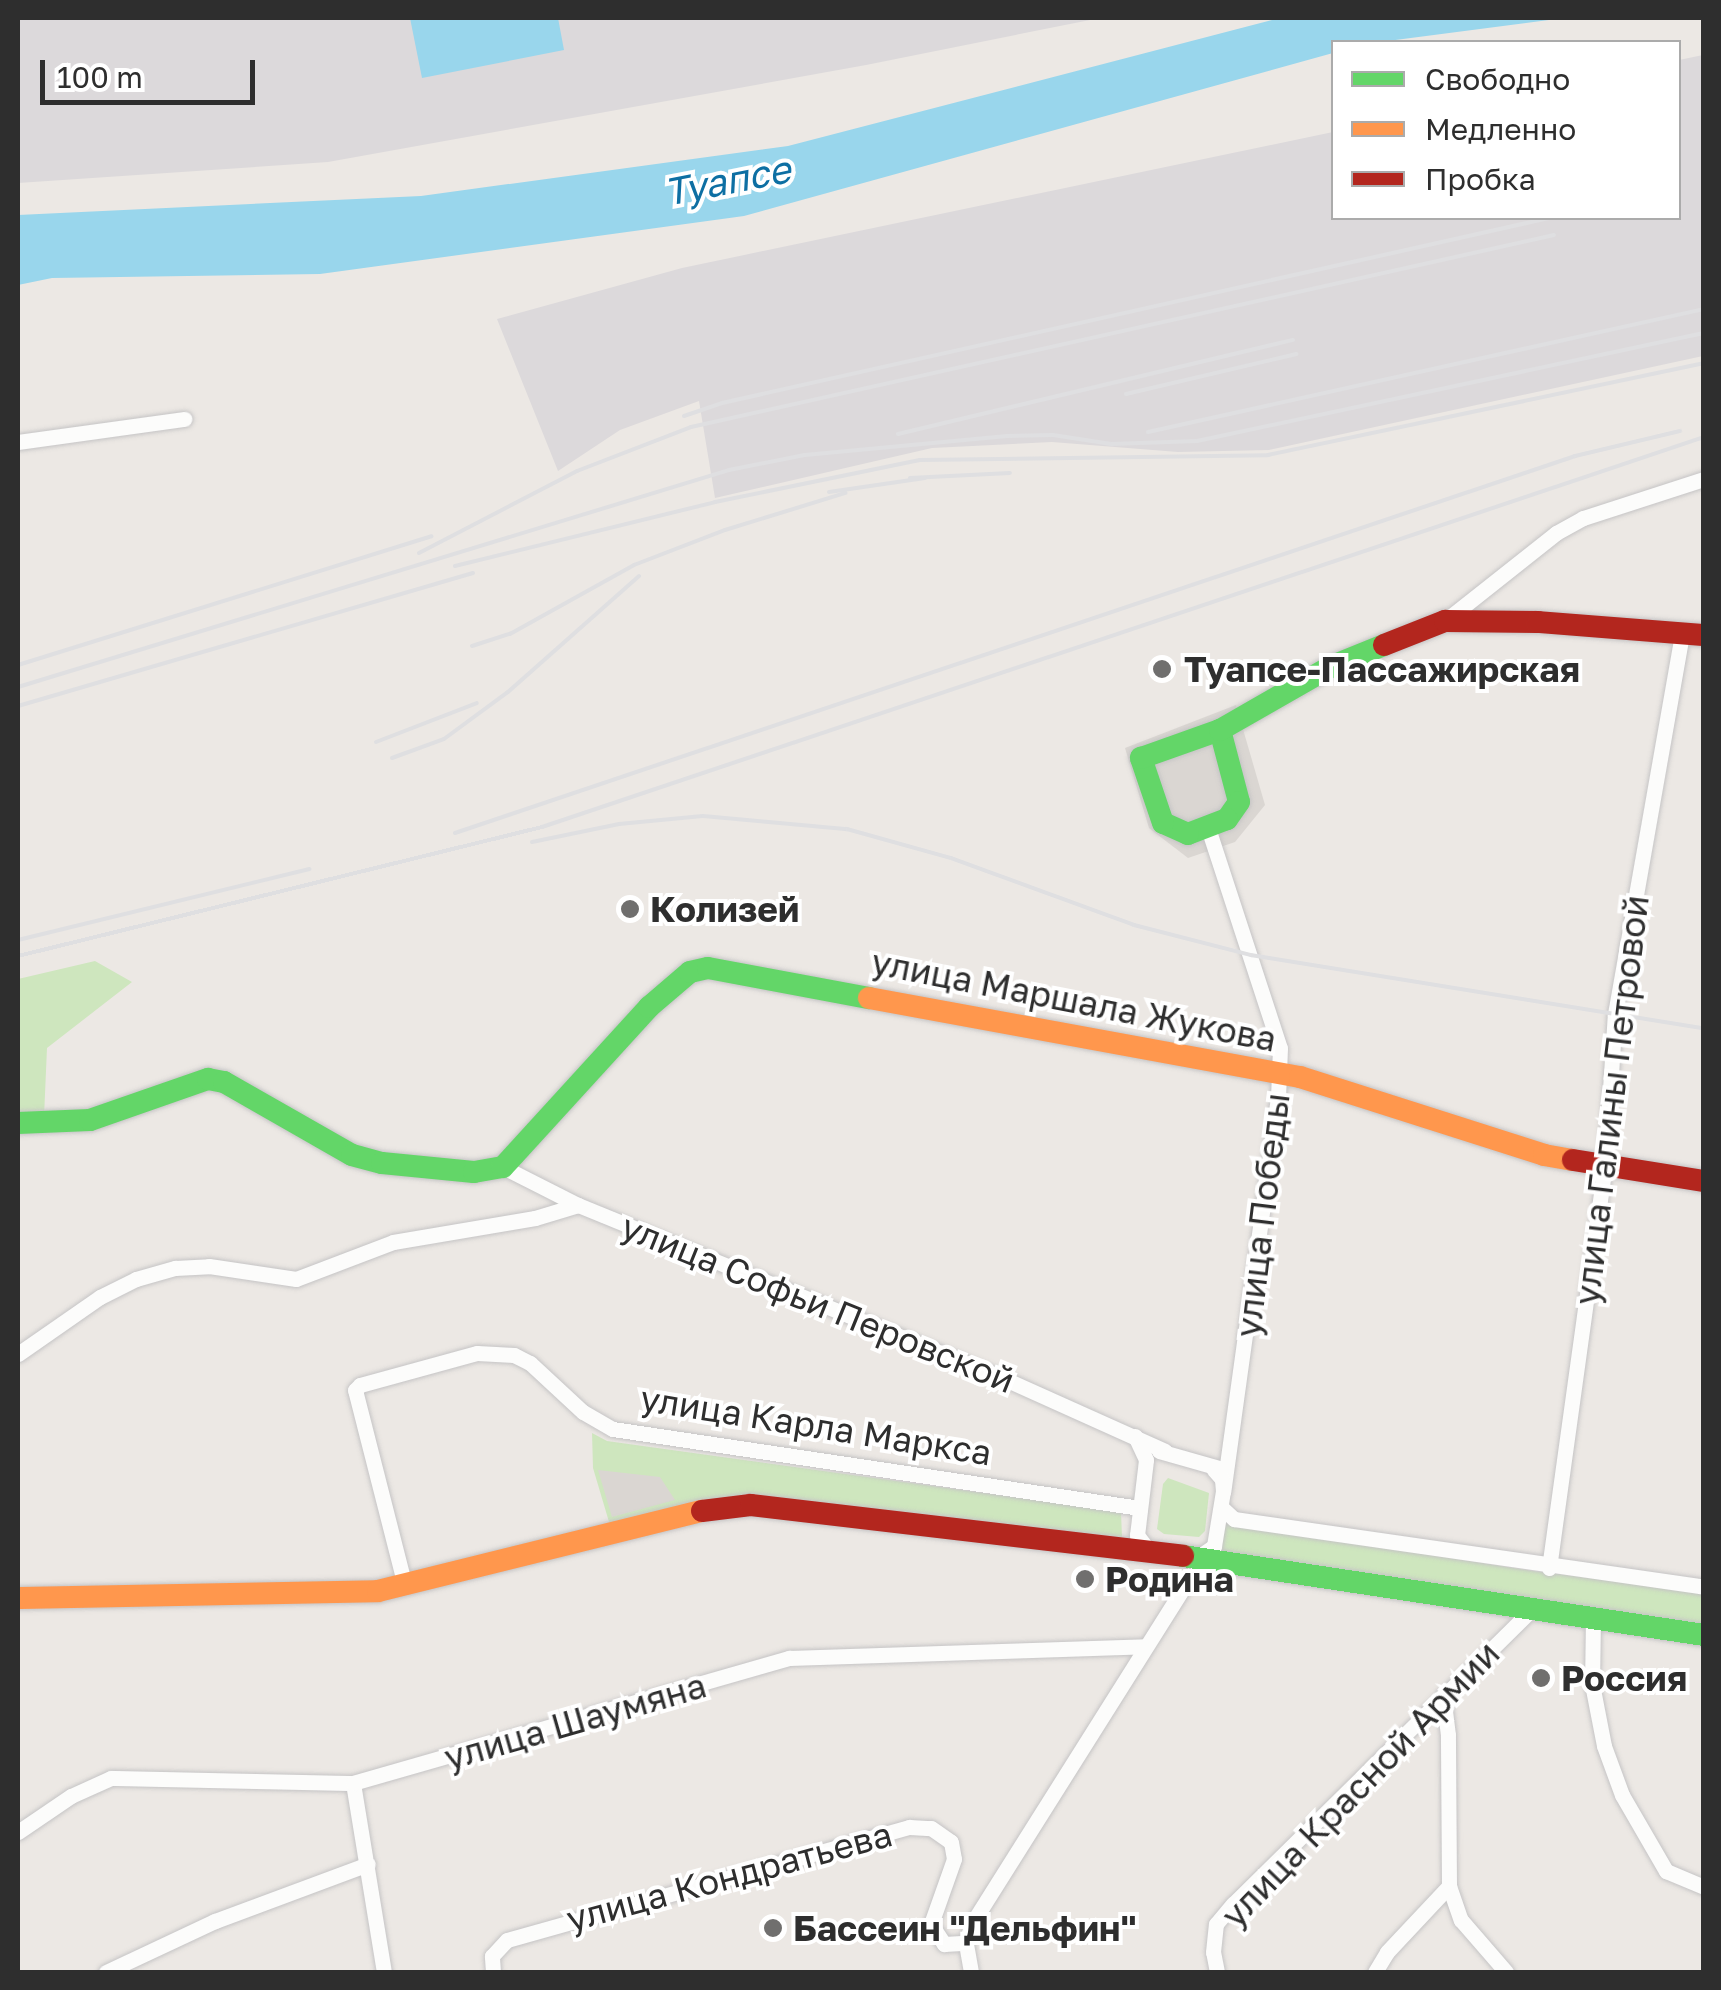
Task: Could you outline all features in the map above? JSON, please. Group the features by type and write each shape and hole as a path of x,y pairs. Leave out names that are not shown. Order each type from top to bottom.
{"street":[{"path":"18,442 184,419"},
{"path":"1220,730 1239,802 1227,819 1188,834 1163,823 1142,758 1220,730 1330,667 1444,621 1556,533 1583,518 1704,479"},
{"path":"1444,621 1488,619 1693,634"},
{"name":"улица Галины Петровой","path":"1549,1568 1605,1167 1615,1014 1693,634"},
{"name":"улица Победы","path":"1208,828 1280,1048 1280,1074 1222,1467"},
{"name":"улица Маршала Жукова","path":"502,1167 649,1007 690,972 708,968 1280,1074 1544,1156 1704,1181"},
{"path":"18,1122 90,1120 208,1079 224,1082 352,1155 382,1163 474,1172 502,1167"},
{"name":"улица Софьи Перовской","path":"502,1167 578,1205 1165,1451 1222,1467"},
{"path":"18,1354 100,1296 155,1274 209,1266 296,1278 393,1242 535,1218 578,1205"},
{"name":"улица Карла Маркса","path":"405,1586 355,1390 360,1385 477,1354 514,1355 530,1363 583,1412 613,1429 1140,1508"},
{"path":"1134,1436 1144,1452 1146,1470"},
{"path":"1136,1545 1146,1470 1152,1455 1165,1451"},
{"path":"971,1972 966,1943 971,1924 1198,1563 1222,1499 1222,1467"},
{"path":"1222,1499 1234,1519 1549,1568 1704,1587"},
{"path":"18,1598 363,1591 405,1586 732,1505 1136,1545 1198,1563 1534,1606 1704,1635"},
{"name":"улица Красной Армии","path":"1217,1972 1213,1952 1216,1924 1534,1606"},
{"path":"1593,1616 1592,1684 1604,1746 1622,1795 1666,1871 1704,1887"},
{"name":"улица Шаумяна","path":"18,1832 71,1796 111,1778 353,1783 789,1658 1146,1646"},
{"path":"1443,1695 1448,1735 1449,1886 1460,1920 1506,1972"},
{"path":"353,1783 384,1972"},
{"name":"улица Кондратьева","path":"494,1972 492,1956 507,1940 909,1826 931,1828 950,1842 954,1859 931,1924 944,1944 966,1943"},
{"path":"106,1972 216,1921 368,1864"},
{"path":"1375,1972 1377,1964 1449,1886"}],"shaded area":[{"path":"18,18 1100,18 866,65 328,162 18,183"},
{"path":"1703,55 1703,356 1269,450 1178,452 1052,442 932,448 715,498 699,401 620,430 558,471 497,319 682,268 1331,132 1331,220 1681,220 1681,60"},
{"path":"1236,705 1265,805 1235,842 1188,858 1149,828 1125,748"},
{"path":"598,1470 660,1477 675,1500 612,1517"}],"green space":[{"path":"95,961 132,982 47,1048 44,1117 18,1114 18,979"},
{"path":"592,1433 607,1441 1121,1512 1122,1537 753,1502 612,1532 593,1468"},
{"path":"1168,1478 1209,1493 1205,1531 1199,1537 1164,1534 1157,1529 1163,1484"},
{"path":"1225,1522 1533,1571 1703,1592 1703,1631 1218,1561"}],"water":[{"path":"410,18 558,18 564,50 422,78"},
{"name":"Туапсе","path":"1280,18 1564,18 1395,40 1331,40 1331,54 744,216 320,274 52,278 18,285 18,215 421,196 788,146"}],"railway":[{"path":"684,416 722,403 1540,220"},
{"path":"419,553 577,471 691,427 1554,235"},
{"path":"1148,432 1704,309"},
{"path":"18,687 729,470 805,455 1007,436 1053,435 1111,444 1197,441 1704,333"},
{"path":"898,434 1293,340"},
{"path":"1126,394 1296,354"},
{"path":"455,566 715,502 920,460 1268,455 1704,363"},
{"path":"455,833 1575,456 1680,431"},
{"path":"18,956 542,827 1704,437"},
{"path":"910,478 1010,473"},
{"path":"829,492 925,478"},
{"path":"472,646 510,634 634,565 725,530 845,493"},
{"path":"18,665 431,536"},
{"path":"18,706 473,573"},
{"path":"392,758 444,739 508,692 639,576"},
{"path":"376,742 477,703"},
{"path":"532,842 619,824 703,816 847,829 951,858 1134,925 1251,955 1704,1028"},
{"path":"18,940 309,869"}],"traffic: fast":[{"path":"1220,730 1239,802 1227,819 1188,834 1163,823 1141,758 1220,730 1330,667 1384,645"},
{"path":"18,1123 90,1120 208,1079 224,1082 352,1155 382,1163 474,1172 503,1167 649,1007 690,972 708,968 869,998"},
{"path":"1183,1556 1704,1635"}],"traffic: slow":[{"path":"869,998 1300,1077 1544,1155 1573,1160"},
{"path":"18,1598 378,1591 702,1511"}],"traffic: jam":[{"path":"1384,645 1445,621 1538,622 1704,635"},
{"path":"1573,1160 1704,1181"},
{"path":"702,1511 751,1505 1183,1556"}],"place":[{"name":"Туапсе-Пассажирская","path":"1162,669"},
{"name":"Колизей","path":"630,909"},
{"name":"Родина","path":"1085,1579"},
{"name":"Россия","path":"1541,1678"},
{"name":"Бассеин \"Дельфин\"","path":"773,1928"}]}
